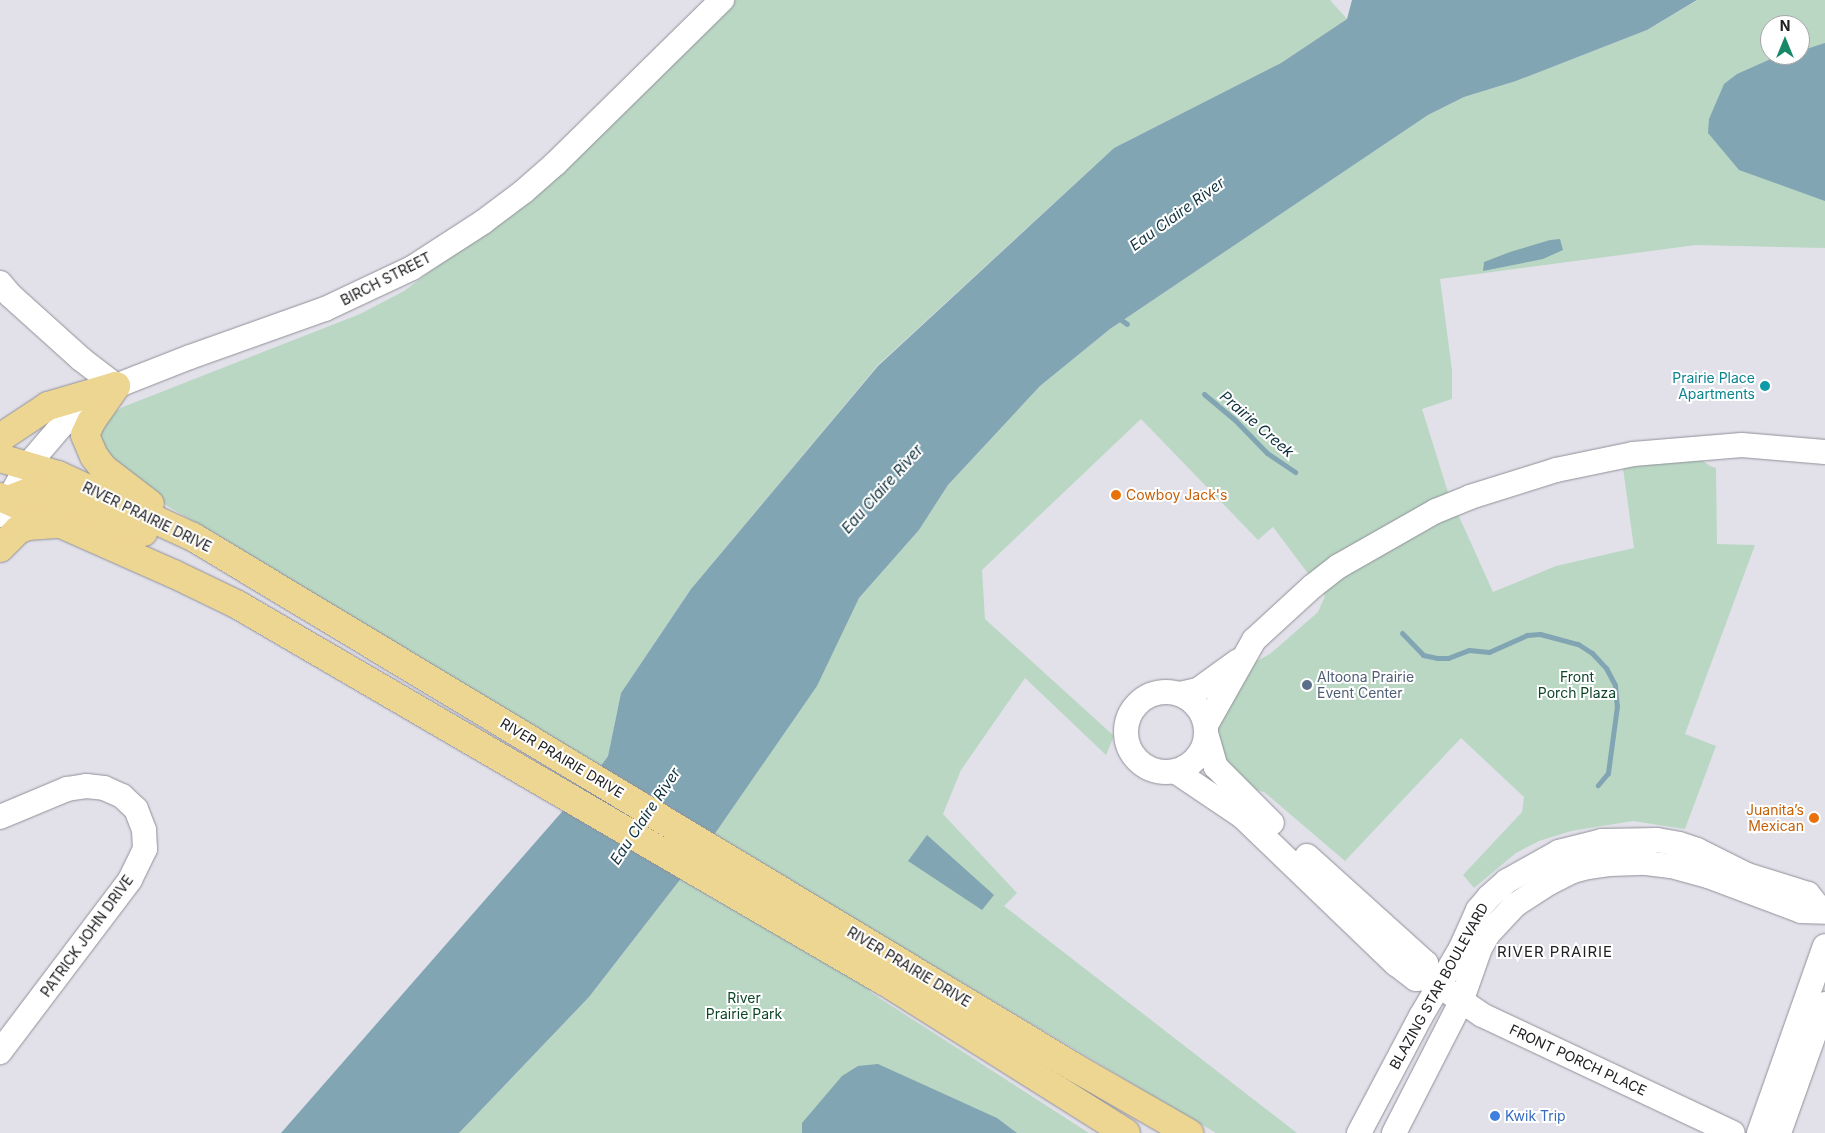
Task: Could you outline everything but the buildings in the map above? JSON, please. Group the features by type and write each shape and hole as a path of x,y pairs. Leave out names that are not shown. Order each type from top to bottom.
{"main road":[{"path":"0,438 48,406 116,386"},
{"path":"116,386 91,422 85,435 94,456 103,468 193,537"},
{"path":"0,458 27,466"},
{"path":"0,472 27,466"},
{"name":"RIVER PRAIRIE DRIVE","path":"27,466 58,475 193,537 383,650 901,976 1126,1133"},
{"path":"3,504 29,492 47,493 144,533 254,573"},
{"name":"RIVER PRAIRIE DRIVE","path":"3,504 56,524 174,574 238,605 367,679 901,976 1189,1133"},
{"path":"0,548 18,530 28,526 56,524"}],"street":[{"name":"BIRCH STREET","path":"3,504 27,466 62,424 89,403 116,386 190,357 325,310 412,268 452,244 516,198 556,163 722,0"},
{"path":"0,283 10,295 81,359 116,386"},
{"path":"1175,771 1188,766 1197,758 1204,746 1206,729 1254,640 1313,586 1339,566 1436,511 1470,497 1556,470 1600,460 1664,450 1742,445 1825,452"},
{"name":"FRONT PORCH PLACE","path":"1245,656 1205,685 1180,694 1160,692 1139,702 1127,721 1126,733 1130,750 1140,763 1159,772 1175,771 1242,816 1396,964 1416,979 1433,982 1461,1002 1528,1038 1733,1133"},
{"path":"1180,694 1197,706 1206,729 1216,767 1228,781 1426,963 1433,982"},
{"name":"PATRICK JOHN DRIVE","path":"0,817 67,789 86,786 104,788 122,796 136,809 144,830 145,849 130,880 0,1052"},
{"name":"BLAZING STAR BOULEVARD","path":"1359,1133 1433,982 1461,948 1478,910 1507,881 1560,852 1582,845 1619,840 1657,840 1679,844 1697,850 1747,874 1808,894 1823,911"},
{"name":"BLAZING STAR BOULEVARD","path":"1394,1133 1461,1002 1480,948 1501,918 1531,893 1573,871 1630,862 1671,866 1708,876 1801,911 1823,911"},
{"path":"1759,1133 1825,946"},
{"path":"1779,1133 1825,1004"}],"green space":[{"path":"735,0 1330,0 1347,19 1281,63 1114,148 878,365 691,589 621,693 608,756 595,774 284,583 233,544 169,507 106,460 98,434 112,414 123,407 360,314 404,291 499,220 638,96"},
{"name":"River Prairie Park","path":"1698,0 1825,0 1825,248 1696,245 1440,279 1452,370 1452,399 1422,409 1448,492 1493,592 1556,566 1634,548 1623,468 1700,459 1716,468 1717,544 1755,545 1685,734 1716,746 1685,829 1633,821 1571,831 1539,841 1516,853 1474,888 1463,875 1522,812 1524,797 1461,738 1345,861 1264,792 1246,788 1219,758 1217,724 1251,664 1270,654 1318,612 1325,596 1273,527 1258,540 1141,419 982,570 985,619 1114,736 1106,755 1025,678 961,770 943,814 1017,893 1004,906 1297,1133 1216,1133 868,927 870,992 1089,1133 459,1133 589,997 707,845 859,598 919,530 948,485 1040,386 1110,329 1428,115 1464,97 1516,81 1647,30"}],"water":[{"name":"Eau Claire River","path":"1352,0 1697,0 1647,30 1516,81 1464,97 1428,115 1110,329 1040,386 948,485 919,530 859,598 817,686 707,845 589,997 459,1133 281,1133 595,774 608,756 621,693 691,589 878,366 1114,148 1281,63 1347,19"},
{"path":"1825,43 1825,201 1739,170 1708,133 1709,119 1724,84 1737,74 1760,64 1810,65 1810,48"},
{"path":"1560,239 1563,250 1543,259 1483,271 1484,262 1510,252 1550,240"},
{"path":"927,835 994,895 982,910 908,861"},
{"path":"878,1064 997,1118 1017,1133 802,1133 802,1123 842,1076 858,1066"}],"waterway":[{"name":"Prairie Creek","path":"1117,317 1127,324"},
{"name":"Prairie Creek","path":"1204,394 1235,420 1267,453 1295,472"},
{"name":"Prairie Creek","path":"1402,633 1423,655 1437,658 1448,658 1469,650 1489,652 1527,635 1540,634 1578,644 1592,653 1606,668 1615,685 1617,706 1608,773 1598,785"}],"place":[{"name":"Prairie Place Apartments","path":"1765,386"},
{"name":"Cowboy Jack's","path":"1116,495"},
{"name":"Altoona Prairie Event Center","path":"1307,685"},
{"name":"Juanita’s Mexican","path":"1814,818"},
{"name":"Kwik Trip","path":"1495,1116"}],"district":[{"name":"RIVER PRAIRIE","path":"1555,952"}],"park label":[{"name":"Front Porch Plaza","path":"1577,686"}]}
